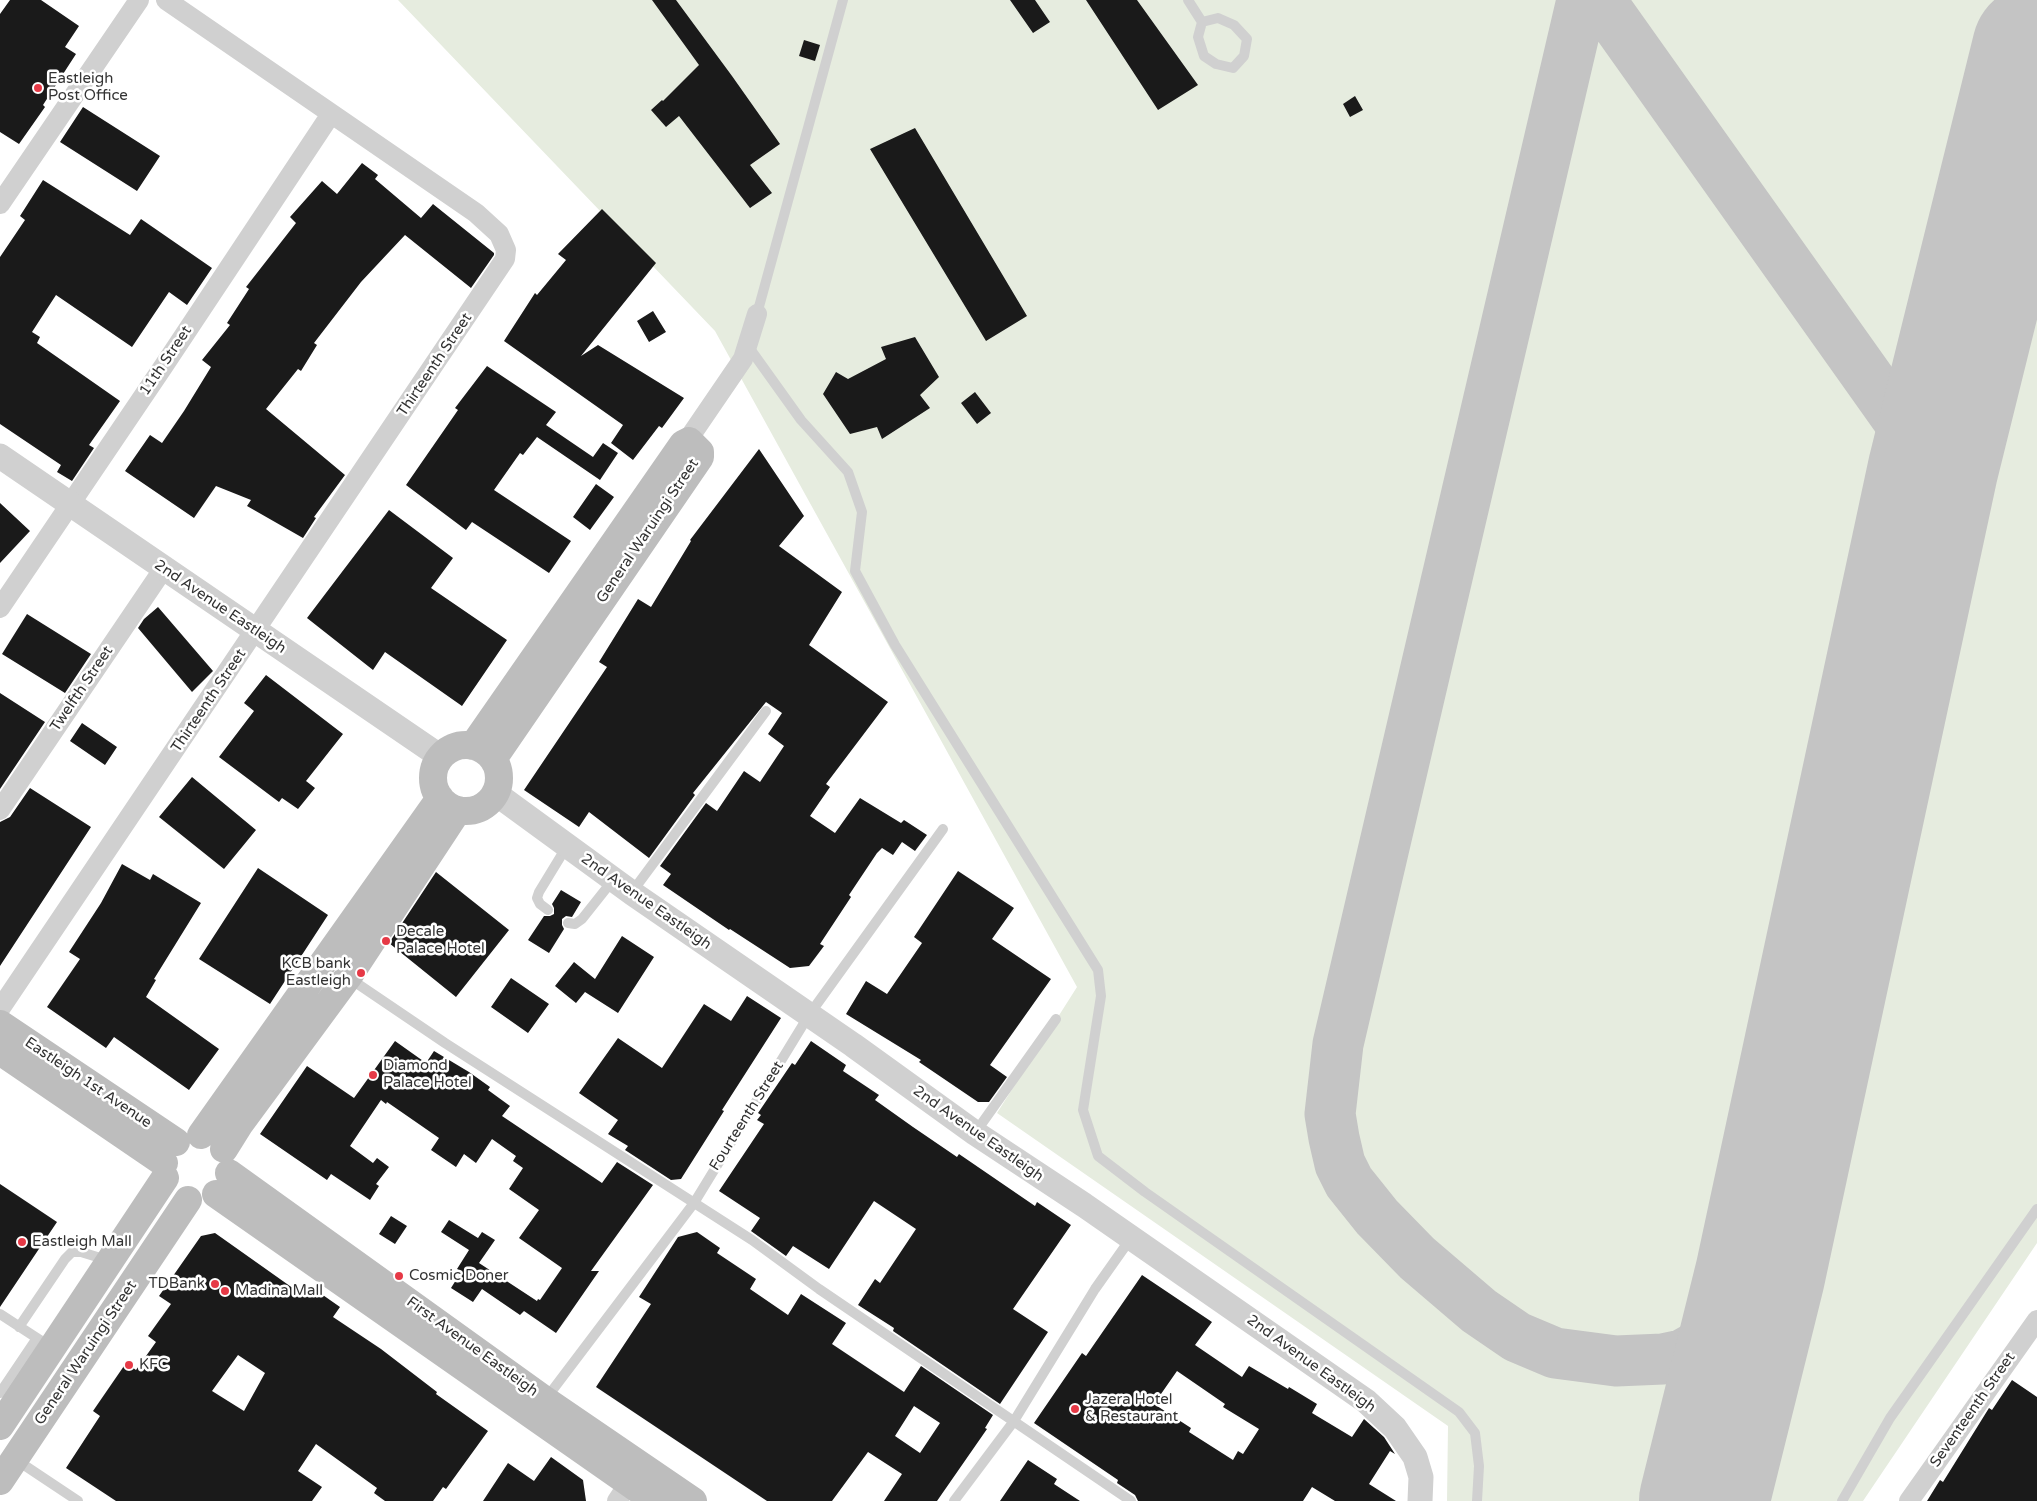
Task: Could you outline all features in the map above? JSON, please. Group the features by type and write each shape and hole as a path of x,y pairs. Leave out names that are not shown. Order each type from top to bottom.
{"main road":[{"name":"General Waruingi Street","path":"483,753 700,457 700,452 687,442"},
{"path":"456,747 483,753 499,776 495,794 489,802 469,811 449,804 435,788 433,778 435,767 441,757 456,747"},
{"name":"General Waruingi Street","path":"196,1162 239,1125 348,977 449,804"},
{"name":"General Waruingi Street","path":"0,1426 45,1343 109,1261 196,1162 449,804"},
{"name":"Eastleigh 1st Avenue","path":"0,1024 196,1162"},
{"name":"Eastleigh 1st Avenue","path":"0,1052 196,1162"},
{"name":"General Waruingi Street","path":"7,1470 188,1200 198,1201 196,1162"},
{"name":"First Avenue Eastleigh","path":"196,1162 693,1501"},
{"name":"First Avenue Eastleigh","path":"196,1162 623,1492 655,1501"}],"street":[{"path":"0,204 139,0"},
{"path":"166,0 330,114"},
{"name":"Thirteenth Street","path":"0,1009 505,259 504,241 487,222 330,114"},
{"name":"11th Street","path":"0,608 330,114"},
{"path":"687,442 743,359 757,314"},
{"name":"2nd Avenue Eastleigh","path":"0,456 441,757"},
{"name":"Twelfth Street","path":"0,810 164,568"},
{"name":"2nd Avenue Eastleigh","path":"495,794 622,886 975,1133 1131,1238 1366,1401 1395,1428 1415,1456 1421,1477 1420,1501"},
{"name":"Seventeenth Street","path":"1909,1501 2037,1320"}],"lane":[{"path":"757,314 843,0"},
{"path":"1188,0 1202,22 1198,37 1204,56 1216,64 1233,68 1244,56 1246,39 1234,25 1218,18 1202,22"},
{"path":"747,345 801,420 848,472 862,512 856,571 895,645 1098,970 1101,996 1083,1110 1098,1156 1145,1192 1458,1412 1476,1432 1479,1466 1477,1501"},
{"path":"568,923 576,924 622,886 766,711"},
{"name":"Fourteenth Street","path":"546,1400 694,1203 809,1016 943,829"},
{"path":"548,910 540,904 537,898 567,846"},
{"path":"348,977 445,1043 752,1240 819,1289 1131,1501"},
{"path":"975,1133 1056,1019"},
{"path":"1842,1501 1890,1418 2037,1209"},
{"path":"954,1501 1014,1421 1095,1289 1131,1238"},
{"path":"19,1327 65,1259 72,1252 81,1252 109,1261"},
{"path":"0,1314 45,1343 0,1393"},
{"path":"7,1470 78,1501"}],"shaded area":[{"path":"398,0 2037,0 2037,1243 1863,1501 1447,1501 1448,1426 997,1113 1077,987 715,331"}],"building":[{"path":"10,0 41,0 79,26 65,47 76,54 43,105 45,107 19,144 0,132 0,14"},
{"path":"652,0 676,0 780,144 750,165 772,193 750,208 679,116 666,127 651,110 663,101 699,65"},
{"path":"1010,0 1035,0 1050,22 1033,33"},
{"path":"1086,0 1137,0 1198,85 1158,110"},
{"path":"804,40 820,45 815,61 799,56"},
{"path":"1355,96 1363,110 1350,117 1343,104"},
{"path":"83,107 160,156 137,191 60,142"},
{"path":"915,128 1027,316 986,341 870,149"},
{"path":"362,163 378,175 375,179 421,218 433,204 494,253 494,255 471,288 405,235 361,282 314,343 317,345 301,371 298,369 266,409 345,475 314,517 316,518 303,538 247,506 251,500 216,486 194,518 125,471 150,435 162,443 184,411 211,367 202,360 230,325 227,323 249,289 246,287 296,223 290,217 322,181 337,194"},
{"path":"43,180 130,235 141,219 212,268 187,305 169,292 132,347 56,295 32,332 40,337 37,343 120,401 89,445 94,448 72,481 57,472 61,465 0,424 0,257 25,220 20,216"},
{"path":"602,209 656,263 581,356 598,345 684,398 662,428 659,426 633,460 611,443 623,425 504,341 535,293 537,295 566,260 558,254"},
{"path":"653,311 666,332 649,342 637,321"},
{"path":"915,337 939,377 920,395 930,408 882,439 877,427 850,434 823,394 836,372 848,379 886,359 881,347"},
{"path":"487,366 556,412 546,425 593,457 603,443 618,453 600,480 537,437 523,455 520,453 494,490 571,541 549,573 472,522 466,530 406,485 458,410 455,408"},
{"path":"975,392 991,413 977,424 961,403"},
{"path":"759,449 804,516 779,546 842,592 809,645 888,702 826,784 830,787 810,816 835,833 860,798 901,823 904,820 927,835 915,851 902,842 893,855 882,848 849,895 851,897 820,944 824,946 809,966 790,968 729,930 663,885 671,874 660,866 706,803 717,811 744,771 760,782 784,746 768,734 782,713 766,702 693,793 695,795 649,858 589,812 579,827 524,790 607,667 599,662 638,599 651,607 690,540"},
{"path":"596,484 614,497 590,530 573,517"},
{"path":"0,503 30,531 0,563"},
{"path":"389,510 453,558 431,588 507,640 462,706 385,652 373,670 307,618"},
{"path":"158,607 213,671 192,692 138,628 144,619"},
{"path":"27,614 91,654 65,693 2,654"},
{"path":"266,675 343,734 306,781 315,788 298,809 282,798 279,802 219,757 254,711 244,703"},
{"path":"0,693 45,722 0,789"},
{"path":"82,723 117,747 105,765 70,741"},
{"path":"192,777 256,830 224,869 159,817"},
{"path":"30,788 91,827 0,966 0,822 10,817"},
{"path":"122,864 150,880 153,874 201,903 154,979 156,980 146,997 219,1049 189,1090 114,1037 106,1048 47,1007 80,959 69,952 101,903"},
{"path":"258,868 328,915 270,1004 199,959"},
{"path":"958,871 1014,908 992,939 1051,979 990,1065 1007,1077 989,1102 978,1102 919,1062 921,1060 846,1014 866,981 887,994 922,943 914,937"},
{"path":"436,872 509,930 456,997 389,943"},
{"path":"561,890 581,902 572,917 566,916 562,919 564,929 549,953 528,940 544,916 554,914 552,904"},
{"path":"622,936 654,957 618,1013 585,992 576,1003 555,986 574,962 595,979"},
{"path":"511,978 549,1004 528,1033 491,1007"},
{"path":"747,996 781,1018 722,1110 724,1111 681,1179 671,1180 625,1150 628,1146 608,1134 618,1120 579,1093 618,1038 662,1068 704,1004 731,1021"},
{"path":"395,1041 426,1063 434,1051 469,1072 490,1087 488,1090 510,1106 502,1116 602,1183 617,1162 653,1185 591,1271 599,1271 556,1333 524,1311 520,1315 482,1289 473,1302 451,1288 461,1272 457,1269 469,1250 441,1232 449,1220 478,1238 482,1232 495,1240 479,1263 537,1301 538,1299 540,1300 562,1268 519,1238 539,1210 509,1189 523,1168 513,1161 516,1156 492,1139 476,1163 464,1154 456,1167 431,1150 439,1138 387,1102 386,1104 381,1100 350,1146 373,1163 377,1158 389,1167 376,1184 379,1186 370,1200 331,1174 327,1180 260,1134 307,1066 354,1098"},
{"path":"811,1041 846,1065 843,1071 879,1095 875,1100 913,1127 957,1157 959,1154 1035,1206 1037,1202 1071,1225 1013,1309 1048,1332 1000,1404 893,1331 894,1328 858,1305 875,1279 880,1283 916,1229 874,1201 829,1269 793,1246 786,1256 751,1231 760,1218 719,1191 764,1124 757,1120 761,1115 758,1113 792,1063 795,1065"},
{"name":"Eastleigh Mall","path":"0,1184 57,1222 0,1307"},
{"path":"391,1216 407,1226 395,1244 379,1234"},
{"path":"697,1232 720,1248 717,1253 756,1279 750,1289 788,1315 801,1294 846,1323 832,1344 904,1392 921,1366 993,1415 985,1428 987,1429 937,1501 884,1501 902,1474 868,1452 832,1501 767,1501 596,1387 651,1304 639,1297 678,1237","holes":["914,1406 940,1423 920,1453 895,1436"]},
{"path":"215,1233 304,1296 310,1286 340,1307 333,1317 381,1349 437,1392 436,1394 488,1431 446,1489 443,1487 433,1501 385,1501 374,1493 377,1488 316,1444 298,1471 322,1487 312,1501 116,1501 66,1468 100,1416 93,1411 126,1363 136,1370 156,1342 148,1336 171,1304 159,1296 201,1236","holes":["238,1355 265,1373 244,1411 212,1391"]},
{"path":"1142,1275 1212,1322 1195,1345 1242,1377 1249,1366 1288,1389 1289,1387 1317,1404 1312,1413 1352,1437 1364,1419 1384,1437 1395,1454 1390,1451 1369,1484 1396,1501 1335,1501 1312,1487 1303,1501 1138,1501 1135,1495 1117,1483 1118,1480 1034,1423 1082,1353 1086,1356","holes":["1177,1371 1225,1404 1223,1407 1259,1429 1243,1454 1238,1451 1233,1460 1189,1432 1191,1428 1154,1404"]},
{"path":"2012,1380 2037,1397 2037,1501 1927,1501 1940,1480 1943,1482 1989,1408 1992,1410"},
{"path":"551,1457 583,1480 586,1501 483,1501 508,1463 534,1481"},
{"path":"1028,1460 1057,1479 1054,1484 1080,1501 1000,1501"}],"taxiway":[{"path":"1582,0 1338,1044 1330,1114 1340,1164 1349,1182 1377,1217 1417,1258 1479,1311 1517,1337 1555,1353 1616,1361 1663,1359 1682,1355 1716,1336 1732,1322 1749,1300 1760,1275"},
{"path":"1600,0 1933,469"}],"runway":[{"path":"1704,1501 1760,1275 1933,469 2037,49"}],"place":[{"name":"Eastleigh Post Office","path":"38,88"},
{"name":"Decale Palace Hotel","path":"386,941"},
{"name":"KCB bank Eastleigh","path":"361,973"},
{"name":"Diamond Palace Hotel","path":"373,1075"},
{"name":"Eastleigh Mall","path":"22,1242"},
{"name":"Cosmic Doner","path":"399,1276"},
{"name":"TDBank","path":"215,1284"},
{"name":"Madina Mall","path":"225,1291"},
{"name":"KFC","path":"129,1365"},
{"name":"Jazera Hotel & Restaurant","path":"1075,1409"}]}
